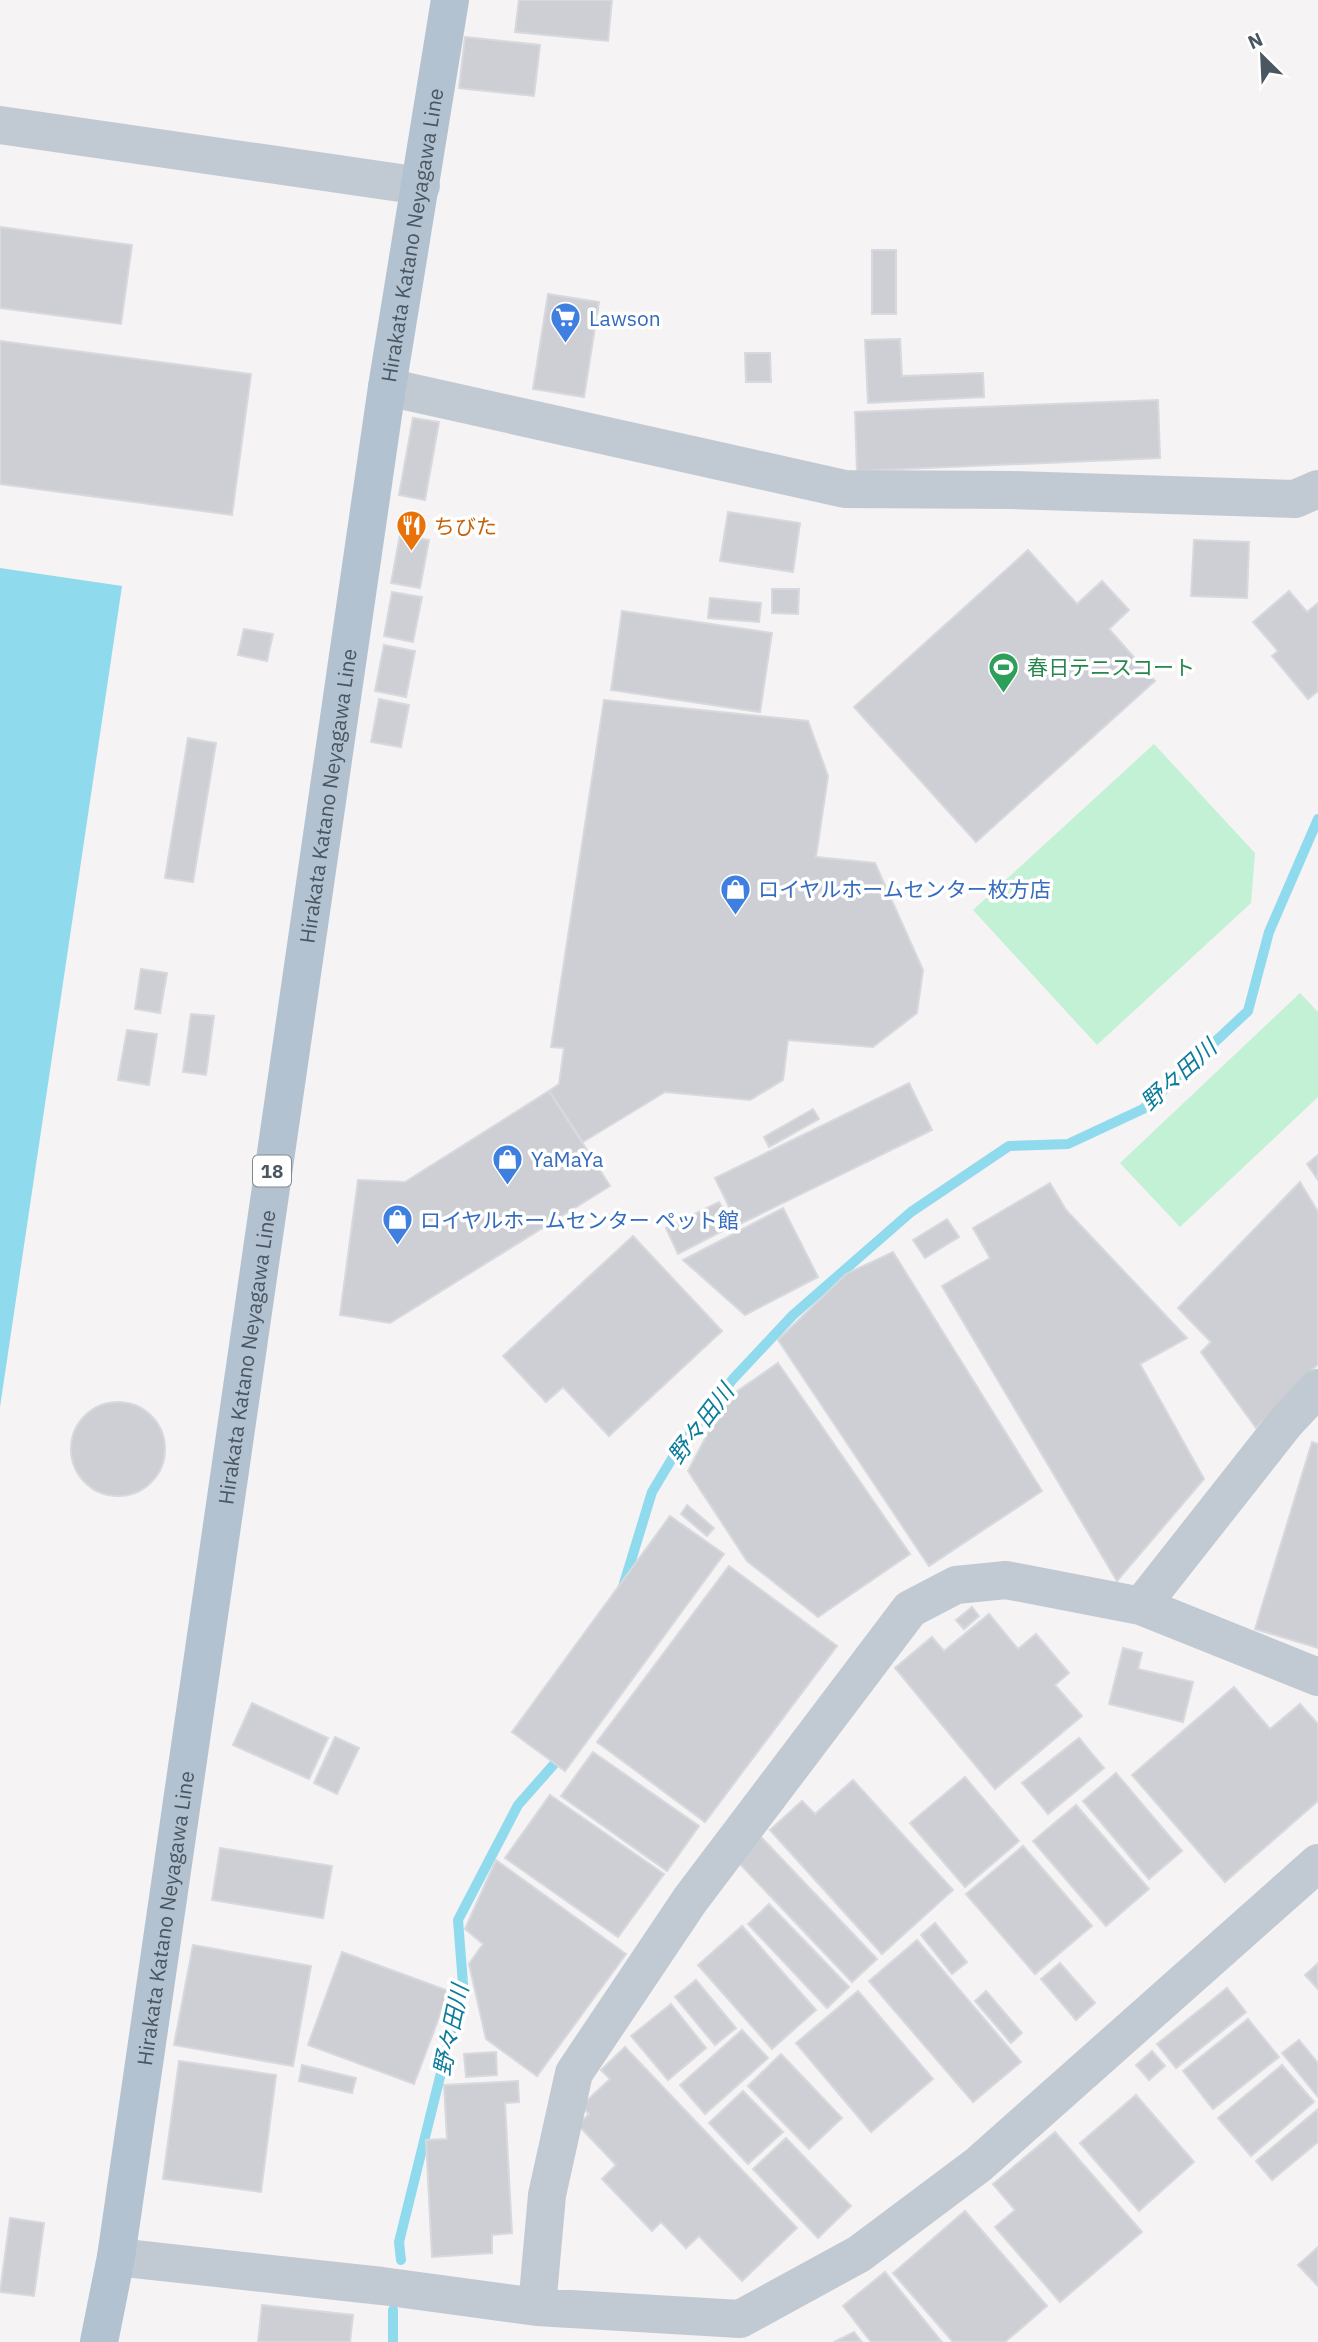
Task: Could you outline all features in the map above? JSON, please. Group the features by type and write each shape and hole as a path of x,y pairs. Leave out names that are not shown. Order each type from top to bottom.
{"main road":[{"name":"Hirakata Katano Neyagawa Line","path":"99,2342 116,2257 387,387 450,0"}],"street":[{"path":"0,125 421,186"},
{"path":"387,387 845,489 1012,490 1295,499 1318,489"},
{"path":"1142,1606 1286,1422 1318,1388"},
{"path":"537,2307 547,2195 574,2073 690,1900 910,1609 956,1585 1006,1580 1142,1606 1318,1677"},
{"path":"116,2257 537,2307 740,2319 859,2254 978,2165 1318,1863"}],"green space":[{"path":"1154,744 1255,853 1251,903 1097,1045 973,910"},
{"path":"1300,993 1318,1012 1318,1097 1180,1227 1120,1163"}],"water":[{"path":"0,568 122,586 0,1407"}],"building":[{"path":"519,0 612,0 608,41 515,32"},
{"path":"465,37 540,45 534,96 459,88"},
{"path":"0,227 132,245 121,324 0,308"},
{"path":"872,250 896,250 896,314 872,314"},
{"name":"Lawson","path":"548,294 599,302 584,397 533,389"},
{"path":"900,339 902,376 983,373 984,397 868,403 865,340"},
{"path":"0,341 251,374 232,515 0,484"},
{"path":"745,353 770,353 771,382 746,382"},
{"path":"1158,400 1160,458 857,471 855,412"},
{"path":"413,418 439,422 425,500 399,495"},
{"path":"728,512 800,523 793,572 720,561"},
{"path":"400,535 429,540 420,588 391,583"},
{"path":"1194,540 1249,542 1247,598 1191,596"},
{"path":"1028,550 1077,604 1102,581 1129,610 1109,629 1155,681 976,842 854,707"},
{"path":"772,589 799,589 798,614 772,613"},
{"path":"1289,591 1307,612 1318,603 1318,691 1308,699 1272,656 1278,651 1253,622"},
{"path":"392,592 422,597 413,642 384,636"},
{"path":"710,598 761,603 759,622 708,618"},
{"path":"622,611 772,633 760,712 611,690"},
{"path":"244,629 273,634 267,661 238,655"},
{"path":"384,645 415,651 406,697 375,691"},
{"path":"379,699 409,705 401,747 371,742"},
{"name":"ロイヤルホームセンター枚方店","path":"604,700 808,721 828,776 816,857 875,863 923,970 917,1013 873,1047 788,1040 783,1080 750,1100 665,1092 583,1142 549,1091 559,1084 564,1048 551,1047"},
{"path":"188,738 216,743 193,882 165,878"},
{"path":"141,969 167,973 160,1013 135,1009"},
{"path":"191,1014 214,1016 206,1075 183,1072"},
{"path":"127,1030 157,1034 149,1085 118,1080"},
{"path":"909,1083 932,1130 738,1225 715,1178"},
{"path":"549,1091 610,1186 390,1323 340,1315 358,1180 405,1182"},
{"path":"813,1109 819,1119 769,1147 764,1137"},
{"path":"1318,1155 1318,1180 1307,1164"},
{"path":"1300,1182 1318,1212 1318,1364 1256,1428 1201,1352 1211,1342 1178,1308"},
{"path":"1050,1183 1066,1210 1187,1338 1140,1364 1204,1479 1117,1581 942,1286 990,1258 973,1228"},
{"path":"719,1202 732,1226 678,1254 666,1228"},
{"path":"783,1208 818,1277 745,1315 683,1260"},
{"path":"947,1219 959,1237 925,1258 913,1240"},
{"path":"633,1236 722,1331 609,1436 563,1387 546,1402 503,1356"},
{"path":"893,1252 1042,1491 929,1566 778,1340 846,1274"},
{"path":"778,1363 910,1554 818,1617 747,1561 688,1471 726,1399"},
{"path":"118,1402 136,1406 151,1416 161,1431 165,1449 161,1467 151,1482 136,1492 118,1496 100,1492 85,1482 75,1467 71,1449 75,1431 85,1416 100,1406"},
{"path":"1312,1442 1318,1444 1318,1648 1255,1629"},
{"path":"687,1505 714,1528 707,1536 681,1514"},
{"path":"670,1516 724,1554 565,1771 512,1732"},
{"path":"729,1566 837,1646 705,1822 597,1742"},
{"path":"972,1607 979,1616 964,1629 956,1620"},
{"path":"989,1614 1018,1649 1036,1634 1069,1673 1055,1685 1082,1716 995,1789 895,1668 932,1637 944,1651"},
{"path":"1123,1648 1142,1653 1138,1669 1193,1682 1183,1722 1109,1704"},
{"path":"1234,1687 1270,1729 1300,1704 1318,1724 1318,1801 1225,1882 1132,1775"},
{"path":"252,1703 328,1738 309,1779 233,1745"},
{"path":"335,1737 359,1748 337,1794 314,1783"},
{"path":"1079,1738 1104,1768 1048,1814 1022,1783"},
{"path":"593,1752 699,1826 667,1871 561,1796"},
{"path":"1116,1773 1182,1851 1149,1879 1083,1801"},
{"path":"965,1777 1019,1841 965,1887 910,1823"},
{"path":"853,1780 953,1890 882,1954 770,1830 802,1801 815,1814"},
{"path":"550,1795 664,1874 618,1937 505,1858"},
{"path":"1076,1805 1149,1889 1106,1926 1033,1841"},
{"path":"761,1837 877,1959 852,1982 737,1861"},
{"path":"1023,1846 1092,1926 1035,1974 966,1894"},
{"path":"220,1848 332,1866 323,1918 212,1900"},
{"path":"496,1860 626,1954 537,2076 486,2039 469,1964 483,1944 465,1929"},
{"path":"769,1904 849,1987 827,2008 748,1924"},
{"path":"935,1923 967,1962 952,1974 921,1935"},
{"path":"742,1926 816,2010 772,2049 698,1965"},
{"path":"917,1940 1021,2062 973,2102 869,1981"},
{"path":"193,1945 311,1966 293,2066 174,2045"},
{"path":"342,1952 449,1991 414,2084 308,2045"},
{"path":"1060,1963 1095,2003 1076,2020 1041,1979"},
{"path":"1318,1963 1318,1989 1305,1975"},
{"path":"696,1980 736,2028 715,2045 675,1997"},
{"path":"1227,1988 1246,2012 1176,2068 1157,2044"},
{"path":"858,1991 933,2079 871,2132 796,2043"},
{"path":"986,1991 1022,2033 1011,2043 975,2001"},
{"path":"671,2004 706,2048 668,2080 631,2036"},
{"path":"1248,2019 1279,2057 1213,2109 1183,2071"},
{"path":"742,2030 768,2058 705,2114 680,2085"},
{"path":"1299,2040 1318,2063 1318,2097 1282,2053"},
{"path":"625,2047 797,2228 742,2281 699,2236 686,2248 661,2222 652,2231 602,2179 616,2165 578,2125 589,2114 581,2106 610,2079 601,2070"},
{"path":"1152,2051 1165,2066 1149,2080 1136,2065"},
{"path":"496,2052 497,2075 466,2077 464,2054"},
{"path":"781,2054 842,2118 809,2149 748,2086"},
{"path":"179,2061 276,2075 261,2192 163,2179"},
{"path":"302,2065 356,2078 352,2093 299,2081"},
{"path":"1282,2065 1314,2102 1251,2156 1218,2118"},
{"path":"518,2081 519,2102 505,2103 512,2233 492,2235 492,2253 432,2257 426,2140 447,2139 444,2085"},
{"path":"743,2091 783,2132 748,2164 709,2123"},
{"path":"1136,2095 1194,2162 1139,2211 1080,2143"},
{"path":"1318,2109 1318,2142 1272,2180 1256,2161"},
{"path":"1055,2132 1142,2232 1060,2302 995,2227 1015,2210 993,2184"},
{"path":"786,2138 851,2206 818,2238 753,2169"},
{"path":"965,2211 1047,2306 1005,2342 953,2342 893,2273"},
{"path":"10,2218 44,2223 34,2296 0,2292"},
{"path":"1318,2247 1318,2286 1298,2265"},
{"path":"885,2272 942,2342 871,2342 843,2306"},
{"path":"262,2305 353,2315 350,2342 258,2342"},
{"path":"854,2332 862,2342 834,2342"}],"waterway":[{"name":"野々田川","path":"622,1590 652,1492 676,1452 733,1379 793,1315 911,1212 1009,1146 1068,1144 1143,1109 1248,1011 1269,932 1318,819"},
{"name":"野々田川","path":"401,2260 399,2242 463,1984 458,1920 518,1805 563,1754"},
{"name":"野々田川","path":"393,2310 393,2342"}],"place":[{"name":"Lawson","path":"566,345"},
{"name":"ちびた","path":"411,553"},
{"name":"春日テニスコート","path":"1004,694"},
{"name":"ロイヤルホームセンター枚方店","path":"735,916"},
{"name":"YaMaYa","path":"508,1186"},
{"name":"ロイヤルホームセンター ペット館","path":"397,1247"}]}
